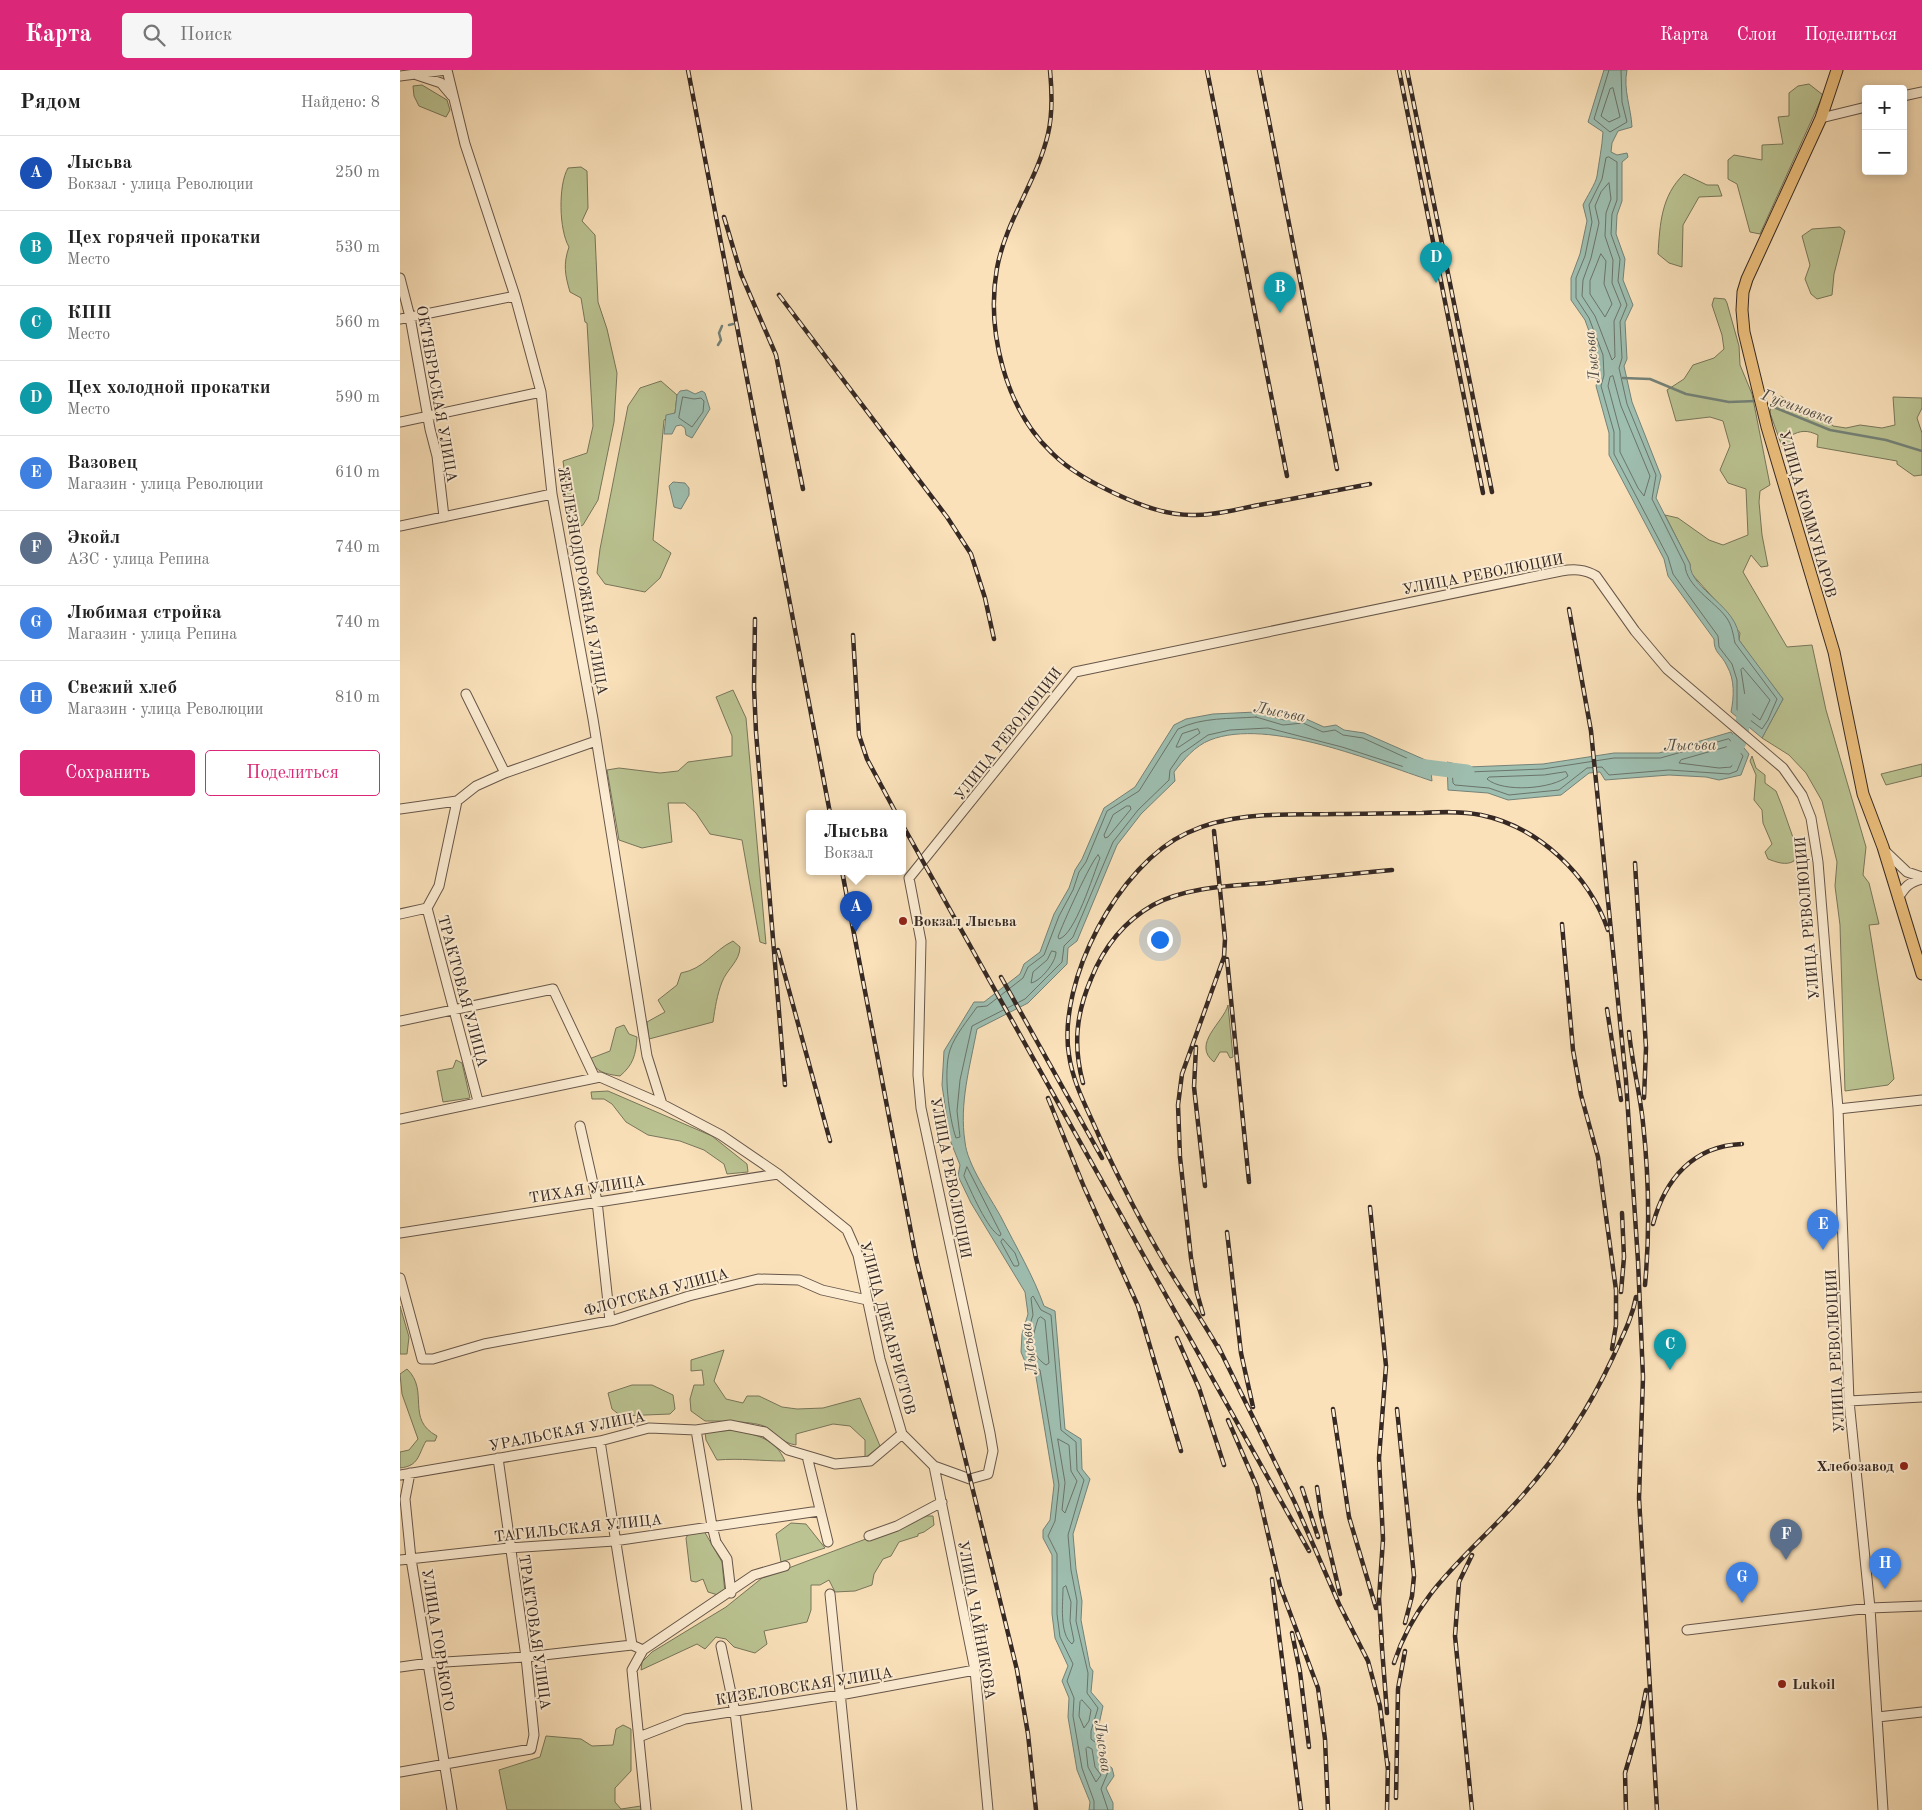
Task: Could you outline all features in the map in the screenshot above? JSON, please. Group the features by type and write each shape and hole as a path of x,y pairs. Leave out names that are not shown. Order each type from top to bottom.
{"main road":[{"name":"УЛИЦА КОММУНАРОВ","path":"1837,70 1821,118 1743,292 1744,332 1767,427 1834,652 1864,794 1883,847 1922,974"}],"street":[{"path":"400,76 446,70"},
{"name":"ЖЕЛЕЗНОДОРОЖНАЯ УЛИЦА","path":"446,70 465,144 515,296 541,392 552,494 596,741 647,1056 662,1104"},
{"path":"414,74 441,83 452,96"},
{"path":"1907,95 1922,92"},
{"path":"1821,118 1862,108"},
{"name":"ОКТЯБРЬСКАЯ УЛИЦА","path":"400,278 410,317 437,456 444,517"},
{"path":"400,319 515,296"},
{"path":"400,422 541,392"},
{"path":"400,526 552,494"},
{"name":"УЛИЦА РЕВОЛЮЦИИ","path":"934,1466 970,1479 988,1474 993,1451 921,1108 918,1066 921,941 909,878 1075,672 1576,570 1590,572 1596,576 1657,658 1712,709 1783,768 1806,802 1815,842 1838,1109 1849,1401 1870,1608 1878,1717 1882,1810"},
{"path":"466,694 505,772"},
{"path":"400,809 456,801 476,786 505,772 596,741"},
{"name":"ТРАКТОВАЯ УЛИЦА","path":"456,801 439,886 427,908 478,1101"},
{"path":"1883,847 1891,858 1907,872 1922,878"},
{"path":"1898,898 1905,886 1912,881 1922,878"},
{"path":"400,914 427,908"},
{"path":"400,1021 553,989 595,1078"},
{"name":"УЛИЦА ДЕКАБРИСТОВ","path":"400,1119 478,1101 600,1077 662,1104 721,1135 778,1174 847,1230 858,1255 880,1359 902,1434 934,1466"},
{"path":"1838,1109 1922,1100"},
{"path":"580,1126 598,1201 610,1321"},
{"name":"ТИХАЯ УЛИЦА","path":"400,1233 778,1174"},
{"name":"ФЛОТСКАЯ УЛИЦА","path":"400,1278 422,1359 433,1359 484,1344 610,1321 689,1296 758,1279 798,1280 822,1290 867,1300"},
{"path":"1849,1401 1922,1397"},
{"name":"УРАЛЬСКАЯ УЛИЦА","path":"400,1475 600,1441 649,1428 696,1430 730,1425 765,1432 788,1450 835,1464 870,1461 902,1434"},
{"path":"696,1430 712,1526 716,1542 727,1559 732,1593"},
{"path":"600,1441 614,1541 632,1645"},
{"path":"807,1456 828,1542"},
{"name":"ТРАКТОВАЯ УЛИЦА","path":"445,1765 531,1749 534,1735 526,1657 509,1548 498,1458"},
{"name":"УЛИЦА ЧАЙНИКОВА","path":"934,1466 975,1670 988,1810"},
{"name":"УЛИЦА ГОРЬКОГО","path":"410,1473 405,1499 411,1559 452,1810"},
{"path":"870,1536 897,1526 942,1502"},
{"name":"ТАГИЛЬСКАЯ УЛИЦА","path":"400,1560 509,1548 614,1541 819,1511"},
{"path":"646,1810 632,1670 644,1650 732,1593 754,1576 785,1566"},
{"path":"830,1594 852,1810"},
{"path":"1687,1630 1870,1608 1922,1606"},
{"path":"400,1668 429,1663 526,1657 632,1645 644,1650"},
{"path":"720,1646 735,1712 747,1810"},
{"name":"КИЗЕЛОВСКАЯ УЛИЦА","path":"639,1737 685,1719 840,1695 975,1670"},
{"path":"1878,1717 1922,1712"},
{"path":"400,1772 445,1765"}],"green space":[{"path":"1809,84 1823,95 1760,234 1750,232 1737,184 1728,179 1728,160 1734,155 1762,160 1762,145 1783,144 1778,117 1789,116 1789,93 1798,86"},
{"path":"422,85 447,100 450,110 446,117 419,106 414,96 413,86"},
{"path":"581,167 587,171 588,208 582,221 595,235 598,302 607,329 617,373 614,422 598,500 583,525 572,530 563,461 587,453 593,426 587,323 585,322 581,298 570,292 567,280 565,264 569,247 563,230 561,196 568,168"},
{"path":"1684,174 1707,185 1718,185 1722,196 1699,197 1683,225 1682,267 1669,263 1658,254 1661,221 1666,201 1676,183"},
{"path":"1840,227 1845,231 1834,274 1832,295 1817,299 1811,294 1805,279 1810,265 1802,236 1812,229"},
{"path":"1714,298 1725,299 1727,303 1739,346 1740,365 1752,394 1770,485 1760,491 1759,502 1762,535 1768,566 1761,567 1751,555 1743,572 1787,647 1812,645 1826,710 1866,847 1863,875 1869,883 1879,924 1869,925 1894,1079 1888,1085 1845,1091 1840,925 1835,886 1837,862 1822,801 1806,773 1789,755 1762,738 1783,699 1739,640 1740,633 1716,601 1690,572 1690,564 1665,515 1678,518 1709,540 1723,545 1748,535 1746,489 1728,483 1720,470 1730,446 1723,421 1710,417 1676,421 1667,390 1684,379 1693,365 1714,358 1724,349 1722,335 1712,305"},
{"path":"661,381 677,395 675,413 664,420 653,540 671,553 660,578 645,592 605,584 597,573 628,406 640,388"},
{"path":"1781,396 1801,412 1821,412 1833,426 1846,428 1860,425 1882,428 1895,425 1893,397 1922,398 1922,408 1917,418 1922,433 1922,475 1914,476 1897,464 1897,461 1817,447 1818,435 1811,432 1801,432 1790,436 1798,458 1791,466 1788,463 1770,413 1772,399"},
{"path":"733,690 746,718 766,944 760,942 742,840 710,834 696,813 685,803 668,803 672,842 642,848 619,840 607,770 619,768 660,773 678,771 688,762 732,756 732,736 716,697"},
{"path":"1752,756 1756,768 1765,775 1765,783 1776,791 1782,806 1797,849 1794,861 1781,863 1768,859 1765,852 1772,844 1763,823 1762,810 1754,800 1756,775 1750,761"},
{"path":"1922,764 1922,776 1886,785 1881,774"},
{"path":"733,941 740,947 738,957 722,982 717,997 713,1022 649,1039 647,1022 665,1012 658,1000 677,985 681,973 696,968"},
{"path":"1228,1005 1233,1057 1230,1058 1227,1052 1220,1052 1214,1062 1208,1055 1207,1041"},
{"path":"624,1025 629,1034 637,1037 633,1059 620,1076 602,1072 589,1059 610,1051 616,1028"},
{"path":"456,1060 462,1063 470,1098 443,1102 437,1071 453,1068"},
{"path":"608,1091 712,1136 747,1164 748,1172 727,1174 724,1164 704,1150 680,1141 648,1135 626,1122 612,1104 604,1099 592,1099 591,1092"},
{"path":"400,1306 409,1337 407,1354 400,1354"},
{"path":"724,1350 714,1381 726,1399 743,1403 747,1396 759,1396 782,1407 797,1409 823,1408 860,1398 880,1446 865,1458 865,1440 850,1426 833,1424 796,1434 796,1445 783,1440 761,1425 705,1421 691,1411 690,1399 694,1385 704,1385 702,1370 691,1371 691,1360"},
{"path":"407,1369 414,1377 417,1386 422,1421 427,1429 437,1436 435,1441 426,1441 411,1465 400,1468 400,1452 409,1450 418,1439 402,1394 400,1374"},
{"path":"632,1385 652,1385 673,1395 675,1409 670,1414 621,1416 612,1409 608,1393"},
{"path":"736,1430 765,1439 776,1447 785,1461 717,1460 706,1440 705,1432"},
{"path":"927,1516 933,1516 934,1525 918,1534 918,1536 899,1542 891,1556 883,1559 874,1574 872,1585 855,1591 835,1592 829,1580 820,1585 811,1585 811,1610 807,1622 764,1631 767,1644 755,1653 734,1647 726,1639 716,1637 705,1649 697,1644 641,1670 642,1662 652,1652 726,1607 762,1578"},
{"path":"791,1523 806,1524 825,1548 781,1562 776,1534"},
{"path":"704,1531 722,1562 725,1593 718,1595 708,1592 703,1579 696,1582 691,1581 686,1538 689,1533"},
{"path":"623,1725 631,1729 631,1771 615,1788 615,1802 621,1809 641,1806 641,1810 507,1810 499,1770 540,1757 546,1736 581,1739 592,1746 613,1745 616,1729"}],"water":[{"path":"1604,70 1627,70 1627,92 1632,127 1618,131 1612,143 1611,152 1617,155 1627,153 1628,157 1622,162 1622,201 1617,215 1616,234 1625,259 1623,280 1633,305 1625,322 1627,359 1624,366 1632,402 1661,476 1656,498 1690,564 1692,573 1732,618 1737,628 1739,640 1783,699 1762,738 1731,712 1733,689 1730,671 1717,651 1714,639 1668,576 1664,559 1609,455 1609,433 1596,386 1599,375 1598,356 1585,320 1571,300 1571,278 1580,254 1587,221 1583,205 1596,179 1603,138 1603,132 1588,122"},
{"path":"687,390 695,394 702,391 705,393 710,409 692,438 686,435 685,428 681,425 676,426 672,434 664,434 666,415 675,413 677,395 680,391"},
{"path":"673,482 685,483 689,488 689,495 681,509 674,507 669,486"},
{"path":"1256,712 1284,720 1304,718 1324,727 1336,725 1344,730 1364,733 1430,762 1432,781 1352,754 1291,738 1261,734 1234,734 1210,740 1199,746 1174,772 1175,781 1141,814 1117,845 1077,941 1068,948 1067,964 1028,1003 977,1029 966,1085 963,1113 967,1151 974,1170 1030,1272 1044,1306 1055,1311 1065,1429 1081,1439 1082,1469 1090,1479 1073,1534 1076,1569 1082,1601 1081,1620 1090,1667 1093,1671 1091,1692 1103,1706 1096,1738 1104,1741 1105,1760 1112,1768 1114,1776 1106,1788 1113,1803 1113,1810 1089,1810 1090,1802 1077,1770 1068,1717 1069,1698 1062,1681 1068,1666 1055,1638 1052,1614 1052,1555 1043,1538 1043,1530 1050,1520 1054,1485 1035,1371 1026,1364 1021,1352 1022,1334 1028,1314 1025,1292 971,1203 958,1176 960,1165 950,1140 942,1085 944,1051 974,1002 984,1002 1020,974 1024,964 1040,952 1054,914 1069,888 1075,870 1082,859 1104,808 1135,787 1174,725 1186,719 1213,714"},
{"path":"1731,732 1749,754 1741,775 1719,780 1706,777 1669,775 1605,780 1600,772 1589,773 1561,795 1508,800 1488,793 1448,790 1447,762 1468,767 1543,764 1614,753 1659,753"}],"waterway":[{"path":"729,325 733,324"},
{"path":"718,345 721,340 719,333 722,326"},
{"name":"Гусиновка","path":"1623,378 1650,379 1686,394 1729,402 1756,401"},
{"name":"Гусиновка","path":"1766,404 1830,430 1886,440 1922,451"},
{"name":"Лысьва","path":"1728,759 1739,742 1747,701"},
{"name":"Лысьва","path":"1410,765 1467,772"}],"railway":[{"path":"688,70 829,810"},
{"path":"1050,70 1052,102 1048,134 1037,168 1001,250 994,292 994,317 1003,367 1011,391 1022,414 1036,435 1059,459 1090,481 1134,502 1153,509 1182,515 1217,513 1370,484"},
{"path":"1207,70 1287,476"},
{"path":"1259,70 1337,469"},
{"path":"1399,70 1483,493"},
{"path":"1407,70 1492,492"},
{"path":"724,217 741,274 776,355 803,489"},
{"path":"779,295 947,517 971,554 985,598 994,639"},
{"path":"1569,609 1591,731 1626,1081 1638,1261 1643,1377 1639,1498 1657,1810"},
{"path":"755,619 754,687 756,732 785,1085"},
{"path":"853,635 859,735 867,759 894,810"},
{"path":"1221,1353 1161,1256 1128,1197 1081,1097 1069,1055 1068,1025 1073,993 1083,960 1098,928 1117,897 1138,870 1162,848 1187,833 1222,821 1298,814 1459,812 1481,815 1502,821 1523,830 1542,842 1575,873 1588,891 1608,930"},
{"path":"906,831 1309,1551"},
{"path":"1203,1314 1191,1258 1180,1157 1178,1105 1182,1074 1224,957 1225,939 1214,831"},
{"path":"1635,863 1646,1048 1644,1098"},
{"path":"1083,1083 1077,1043 1079,1018 1086,992 1096,968 1108,947 1123,928 1142,912 1166,899 1208,888 1392,870"},
{"path":"843,875 916,1258 1017,1670 1028,1734 1036,1810"},
{"path":"1562,924 1573,1050 1581,1095 1598,1157 1616,1290 1616,1325 1612,1349"},
{"path":"778,950 830,1141"},
{"path":"1227,959 1249,1182"},
{"path":"1001,977 1102,1158"},
{"path":"1607,1009 1621,1100"},
{"path":"1629,1032 1642,1112 1647,1164 1648,1225 1645,1285"},
{"path":"1196,1047 1194,1087 1205,1186"},
{"path":"1048,1098 1084,1187 1138,1306 1181,1451"},
{"path":"1653,1224 1665,1193 1674,1179 1695,1158 1725,1146 1742,1144"},
{"path":"1370,1207 1386,1366 1379,1458 1383,1539 1379,1599 1382,1643"},
{"path":"1621,1292 1624,1257 1622,1213"},
{"path":"1227,1232 1241,1353 1253,1407"},
{"path":"1394,1663 1403,1639 1428,1597 1459,1561 1527,1491 1581,1417 1613,1357 1629,1320 1636,1297"},
{"path":"1177,1338 1199,1388 1224,1465"},
{"path":"1218,1346 1295,1503 1339,1604 1368,1661 1380,1706 1388,1770"},
{"path":"1333,1409 1349,1517 1376,1608"},
{"path":"1397,1409 1414,1576 1412,1596 1405,1623"},
{"path":"1228,1420 1257,1487 1280,1586 1318,1688 1325,1739 1328,1810"},
{"path":"1317,1487 1321,1515 1340,1594"},
{"path":"1302,1488 1318,1537"},
{"path":"1472,1555 1459,1582 1455,1636 1472,1810"},
{"path":"1272,1579 1301,1810"},
{"path":"1292,1633 1300,1672 1309,1747"},
{"path":"1381,1635 1387,1713"},
{"path":"1396,1798 1398,1689 1405,1651"},
{"path":"1626,1810 1625,1773 1639,1726 1646,1690"},
{"path":"1387,1810 1388,1763"}],"place":[{"name":"Цех холодной прокатки","path":"1436,283"},
{"name":"Цех горячей прокатки","path":"1280,313"},
{"name":"Вокзал Лысьва","path":"903,921"},
{"name":"Лысьва","path":"856,932"},
{"name":"Вазовец","path":"1823,1250"},
{"name":"КПП","path":"1670,1370"},
{"name":"Хлебозавод","path":"1904,1466"},
{"name":"Экойл","path":"1786,1560"},
{"name":"Свежий хлеб","path":"1885,1589"},
{"name":"Любимая стройка","path":"1742,1603"},
{"name":"Lukoil","path":"1782,1684"}]}
